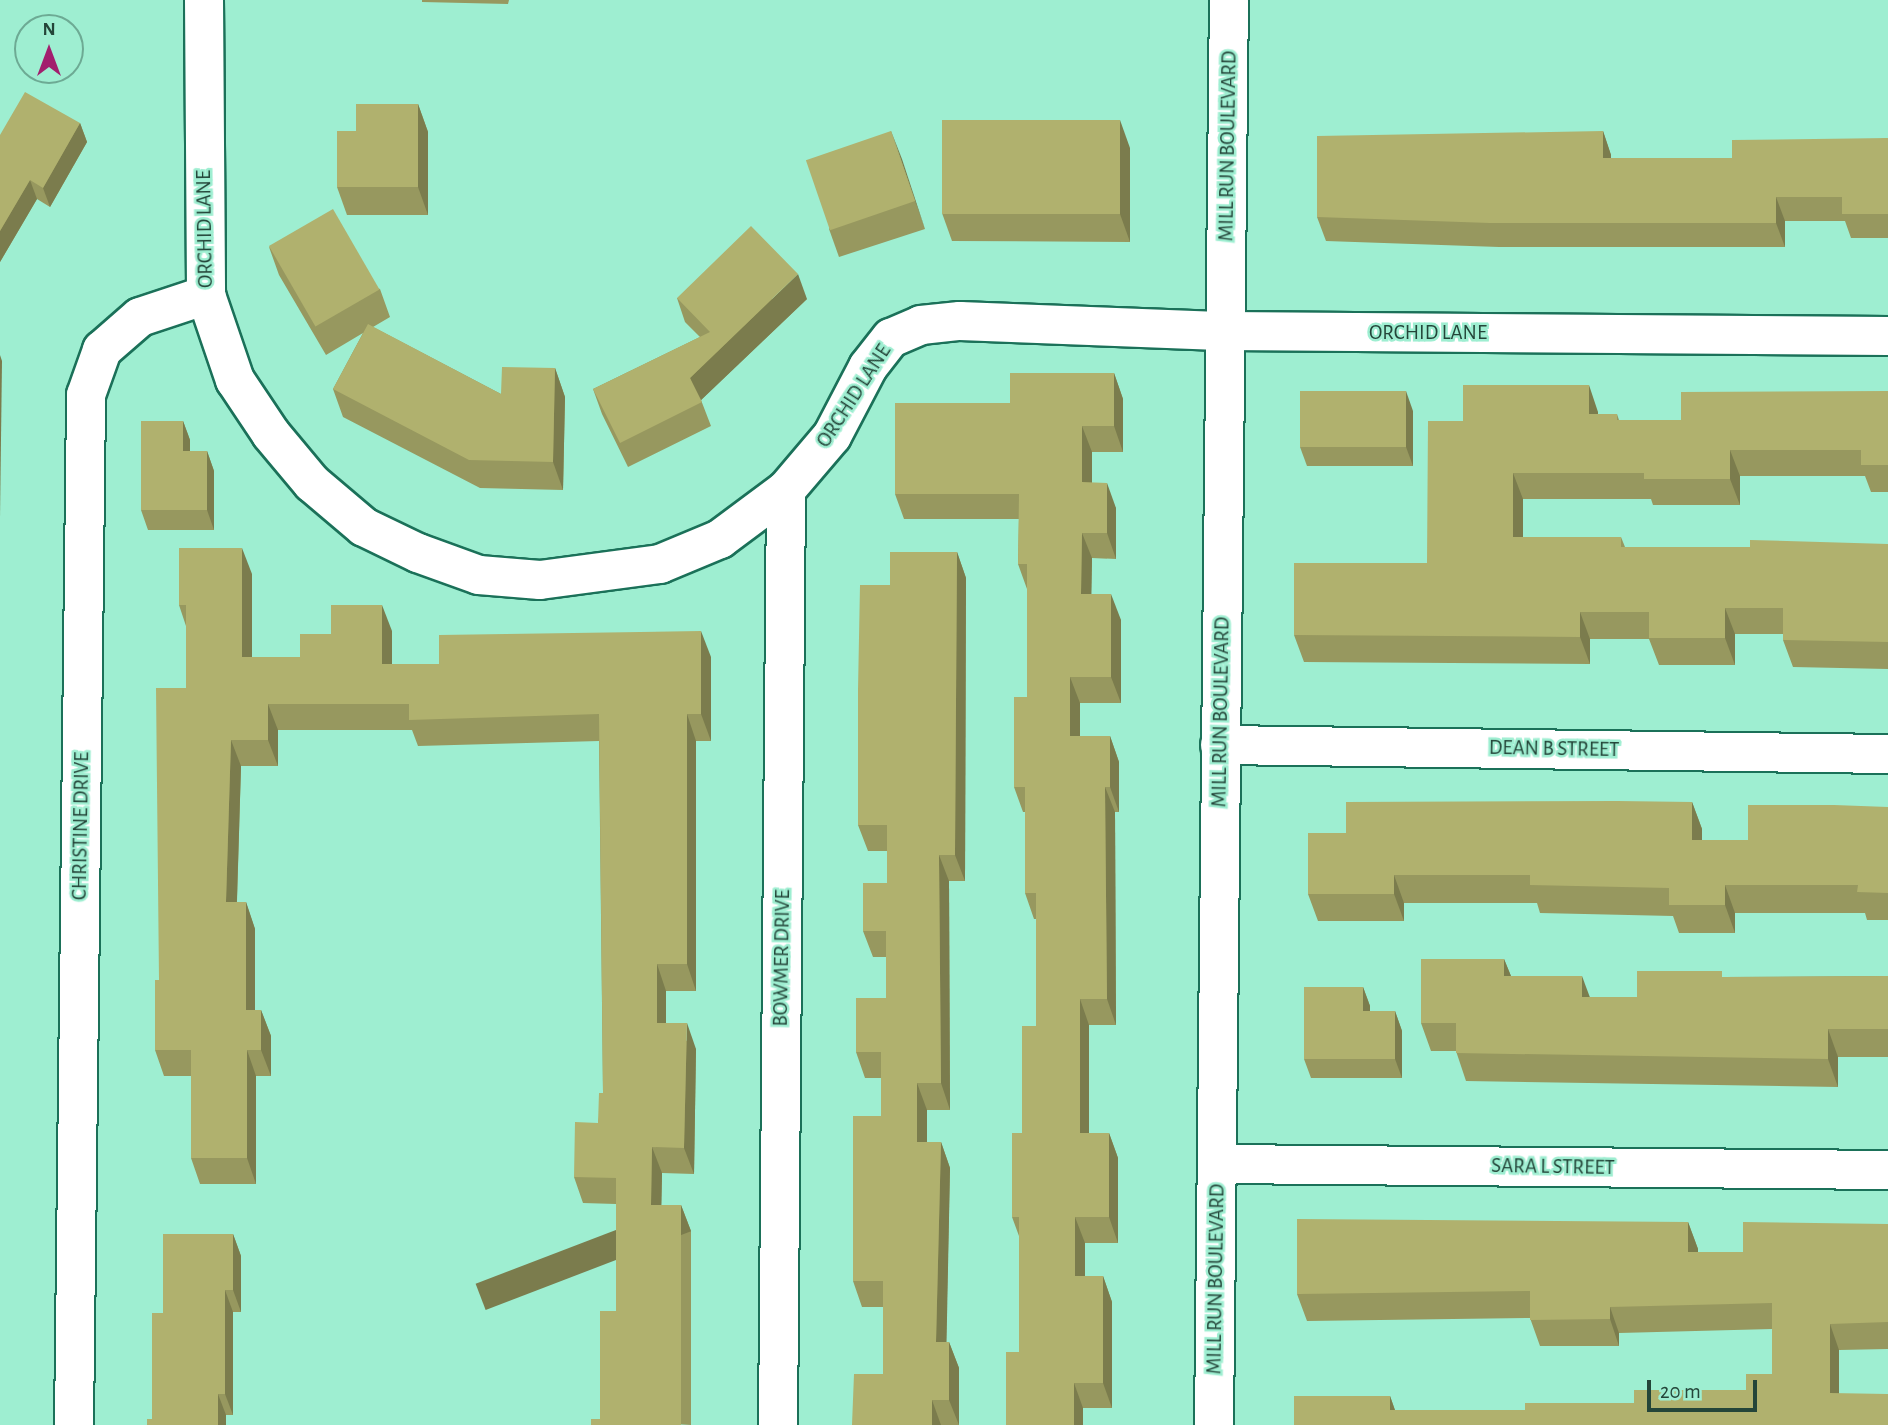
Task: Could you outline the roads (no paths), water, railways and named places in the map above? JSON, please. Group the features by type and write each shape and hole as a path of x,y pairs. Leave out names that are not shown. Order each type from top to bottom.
{"street":[{"name":"ORCHID LANE","path":"204,0 206,295 235,380 271,434 312,483 364,527 418,553 480,575 540,580 660,564 720,539 786,490 832,436 868,367 891,338 921,326 960,321 1226,331 1888,336"},
{"name":"MILL RUN BOULEVARD","path":"1214,1425 1229,0"},
{"name":"CHRISTINE DRIVE","path":"74,1425 86,395 102,350 140,317 206,295"},
{"name":"BOWMER DRIVE","path":"778,1425 786,490"},
{"name":"DEAN B STREET","path":"1220,745 1888,754"},
{"name":"SARA L STREET","path":"1217,1164 1888,1170"}]}
